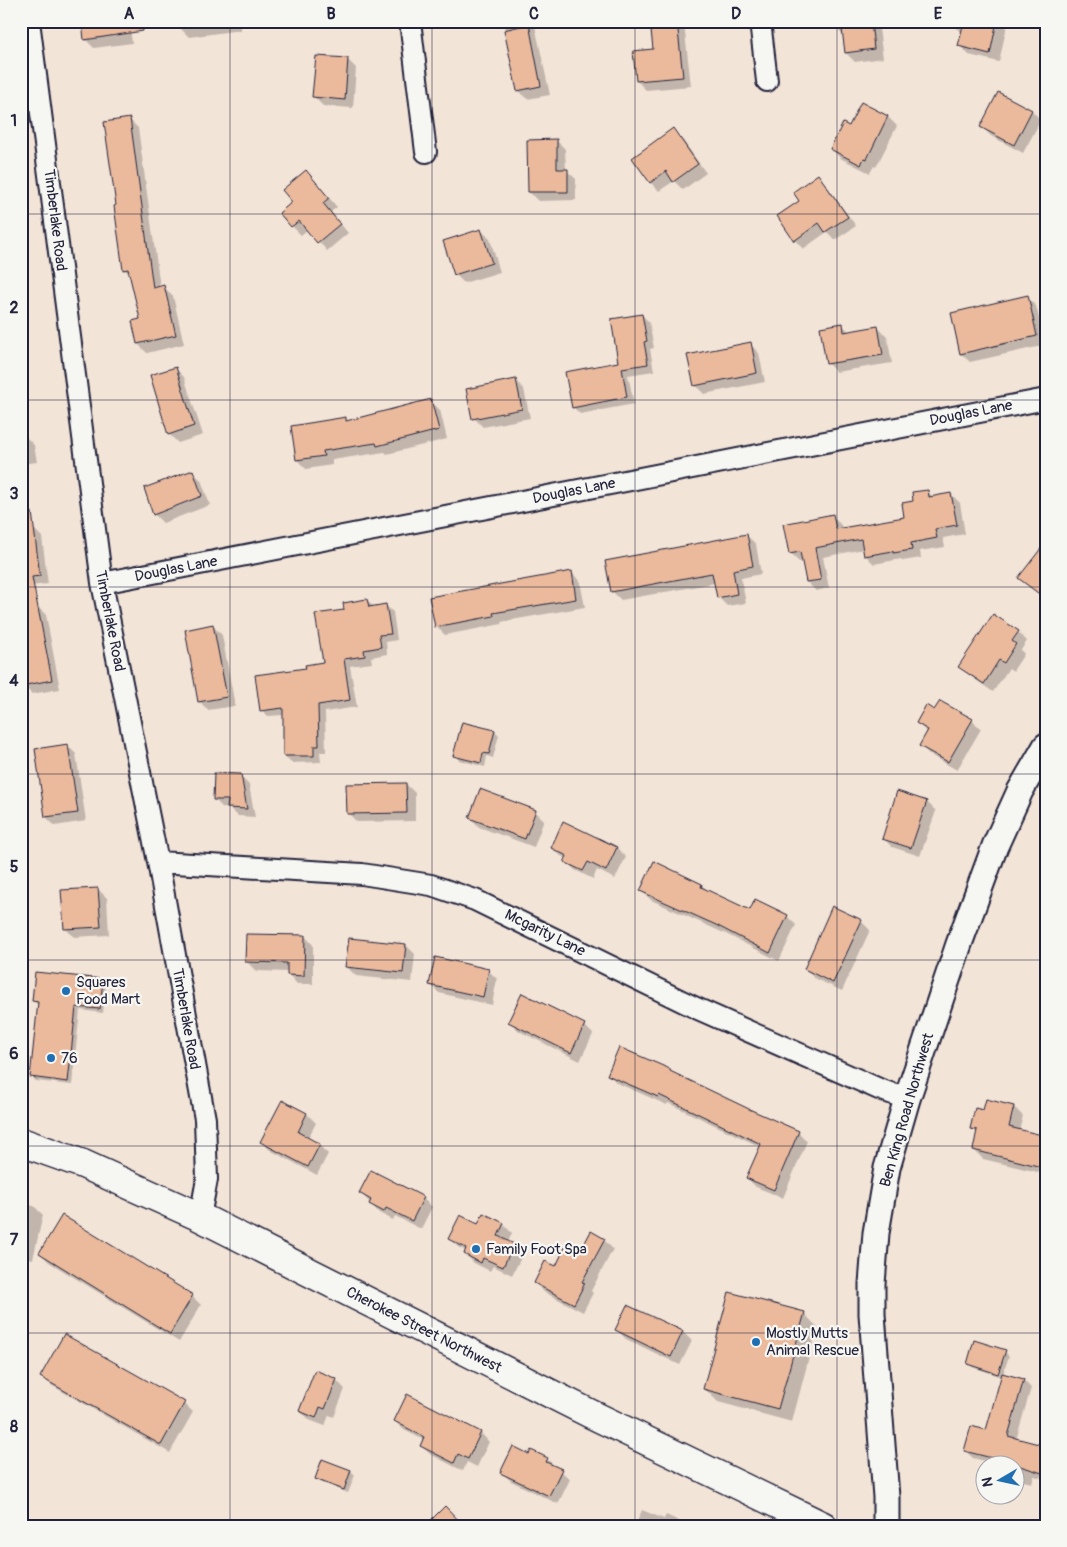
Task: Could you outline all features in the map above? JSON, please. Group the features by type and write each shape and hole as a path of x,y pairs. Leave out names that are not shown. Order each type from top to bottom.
{"main road":[{"name":"Cherokee Street Northwest","path":"21,1142 83,1164 200,1217 640,1438 823,1526"}],"street":[{"name":"Timberlake Road","path":"30,21 102,583 158,862 205,1119 207,1178 200,1217"},
{"path":"410,21 426,152"},
{"path":"760,21 767,81"},
{"name":"Douglas Lane","path":"102,583 1046,399"},
{"name":"Ben King Road Northwest","path":"886,1526 886,1497 872,1314 876,1233 883,1190 907,1099 959,944 995,846 1020,791 1046,746"},
{"name":"Mcgarity Lane","path":"158,862 362,874 432,886 475,900 696,1008 879,1089 907,1099"}],"building":[{"path":"82,21 143,21 143,31 84,40"},
{"path":"650,21 677,21 683,77 636,81 633,51 653,49"},
{"path":"841,21 871,21 874,49 845,53"},
{"path":"964,21 997,21 990,54 958,46"},
{"path":"529,24 541,86 517,91 504,30"},
{"path":"316,56 348,58 345,100 312,97"},
{"path":"998,92 1032,110 1014,145 980,127"},
{"path":"861,102 888,116 867,159 864,158 861,165 830,149 843,123 849,126"},
{"path":"130,118 153,288 164,285 176,335 137,344 132,321 140,319 128,269 123,270 104,122"},
{"path":"673,128 698,164 673,182 666,171 650,183 632,158"},
{"path":"557,139 557,169 568,169 568,192 528,192 527,140"},
{"path":"306,170 329,198 323,203 340,224 317,243 299,221 291,227 279,213 292,202 282,190"},
{"path":"818,174 848,217 825,232 819,223 794,241 777,216 799,201 793,192"},
{"path":"481,229 492,263 454,275 443,241"},
{"path":"1028,295 1037,336 960,354 951,313"},
{"path":"642,314 647,341 644,342 648,364 622,368 627,397 572,408 565,372 618,362 611,319"},
{"path":"843,323 844,332 878,326 883,355 826,364 820,327"},
{"path":"751,342 757,373 694,386 687,355"},
{"path":"176,367 194,426 168,435 150,375"},
{"path":"516,379 522,409 472,419 466,389"},
{"path":"431,399 439,430 377,446 376,443 323,451 324,456 296,460 291,426 346,417 346,421"},
{"path":"193,470 202,496 153,515 144,488"},
{"path":"928,490 929,497 951,493 957,525 935,529 937,538 911,543 912,550 864,556 861,539 815,548 821,580 806,582 800,552 789,554 783,524 833,514 836,529 904,517 902,503 913,501 912,492"},
{"path":"32,512 40,576 32,577 52,680 21,686 21,513"},
{"path":"747,534 753,566 733,570 737,594 717,598 712,573 611,592 605,561"},
{"path":"1046,542 1046,599 1018,578"},
{"path":"572,571 576,599 493,613 494,616 435,627 429,597"},
{"path":"367,599 369,607 386,604 391,634 379,635 381,647 364,650 365,656 344,659 350,700 318,705 319,746 314,746 314,756 283,756 283,708 260,711 255,675 306,668 305,665 323,662 315,614 344,610 343,603"},
{"path":"993,614 1019,631 1012,641 1016,644 1004,663 999,660 984,684 958,667"},
{"path":"213,624 227,697 198,702 185,630"},
{"path":"940,701 973,719 948,762 919,746 928,730 916,723 926,705 934,710"},
{"path":"462,722 495,730 489,754 483,753 481,763 453,756"},
{"path":"68,744 78,813 45,817 35,749"},
{"path":"214,773 241,774 247,809 227,808 228,800 213,800"},
{"path":"406,783 407,813 347,814 346,784"},
{"path":"480,789 536,810 525,839 469,818"},
{"path":"897,791 927,801 911,848 882,839"},
{"path":"563,821 617,847 606,871 588,862 583,871 564,862 567,856 551,848"},
{"path":"654,861 702,884 701,887 750,910 755,899 788,915 770,953 716,925 640,891"},
{"path":"98,888 101,927 64,929 61,890"},
{"path":"832,906 862,920 833,983 804,969"},
{"path":"246,934 305,935 304,976 287,975 287,963 245,962"},
{"path":"349,938 406,944 403,973 345,967"},
{"path":"435,957 489,969 483,997 429,985"},
{"path":"35,972 103,979 100,1009 76,1007 68,1082 30,1077 38,1002 32,1001"},
{"path":"522,993 585,1024 571,1053 508,1022"},
{"path":"619,1047 670,1069 670,1071 749,1109 799,1131 774,1190 746,1178 761,1144 659,1095 658,1097 607,1075"},
{"path":"986,1099 1014,1106 1009,1127 1046,1136 1046,1168 973,1150 977,1130 970,1129 975,1108 983,1110"},
{"path":"282,1100 307,1113 298,1132 320,1144 308,1167 260,1142"},
{"path":"371,1170 424,1197 412,1221 386,1208 384,1212 369,1204 371,1200 359,1193"},
{"path":"483,1213 504,1223 498,1236 514,1244 503,1267 483,1258 481,1263 464,1254 466,1248 448,1239 460,1215 478,1224"},
{"path":"62,1215 193,1295 170,1334 39,1253"},
{"path":"591,1231 605,1239 582,1282 585,1283 574,1304 534,1283 545,1261 556,1266 567,1243 581,1250"},
{"name":"Mostly Mutts Animal Rescue","path":"729,1292 805,1312 778,1409 703,1389"},
{"path":"627,1305 683,1331 671,1357 615,1330"},
{"path":"64,1334 185,1402 161,1445 40,1377"},
{"path":"974,1340 1006,1350 998,1374 967,1364"},
{"path":"315,1370 337,1379 325,1409 320,1407 316,1418 299,1411"},
{"path":"1002,1373 1024,1379 1008,1436 1046,1446 1046,1460 1042,1473 1024,1467 1024,1454 976,1454 964,1451 971,1426 986,1430"},
{"path":"407,1394 481,1432 468,1459 458,1454 454,1463 420,1446 424,1437 394,1421"},
{"path":"513,1446 529,1454 531,1450 548,1458 546,1462 562,1469 549,1496 500,1473"},
{"path":"322,1459 351,1470 344,1490 315,1479"},
{"path":"445,1506 464,1526 425,1526"}],"place":[{"name":"Squares Food Mart","path":"66,991"},
{"name":"76","path":"51,1058"},
{"name":"Family Foot Spa","path":"476,1249"},
{"name":"Mostly Mutts Animal Rescue","path":"756,1342"}]}
